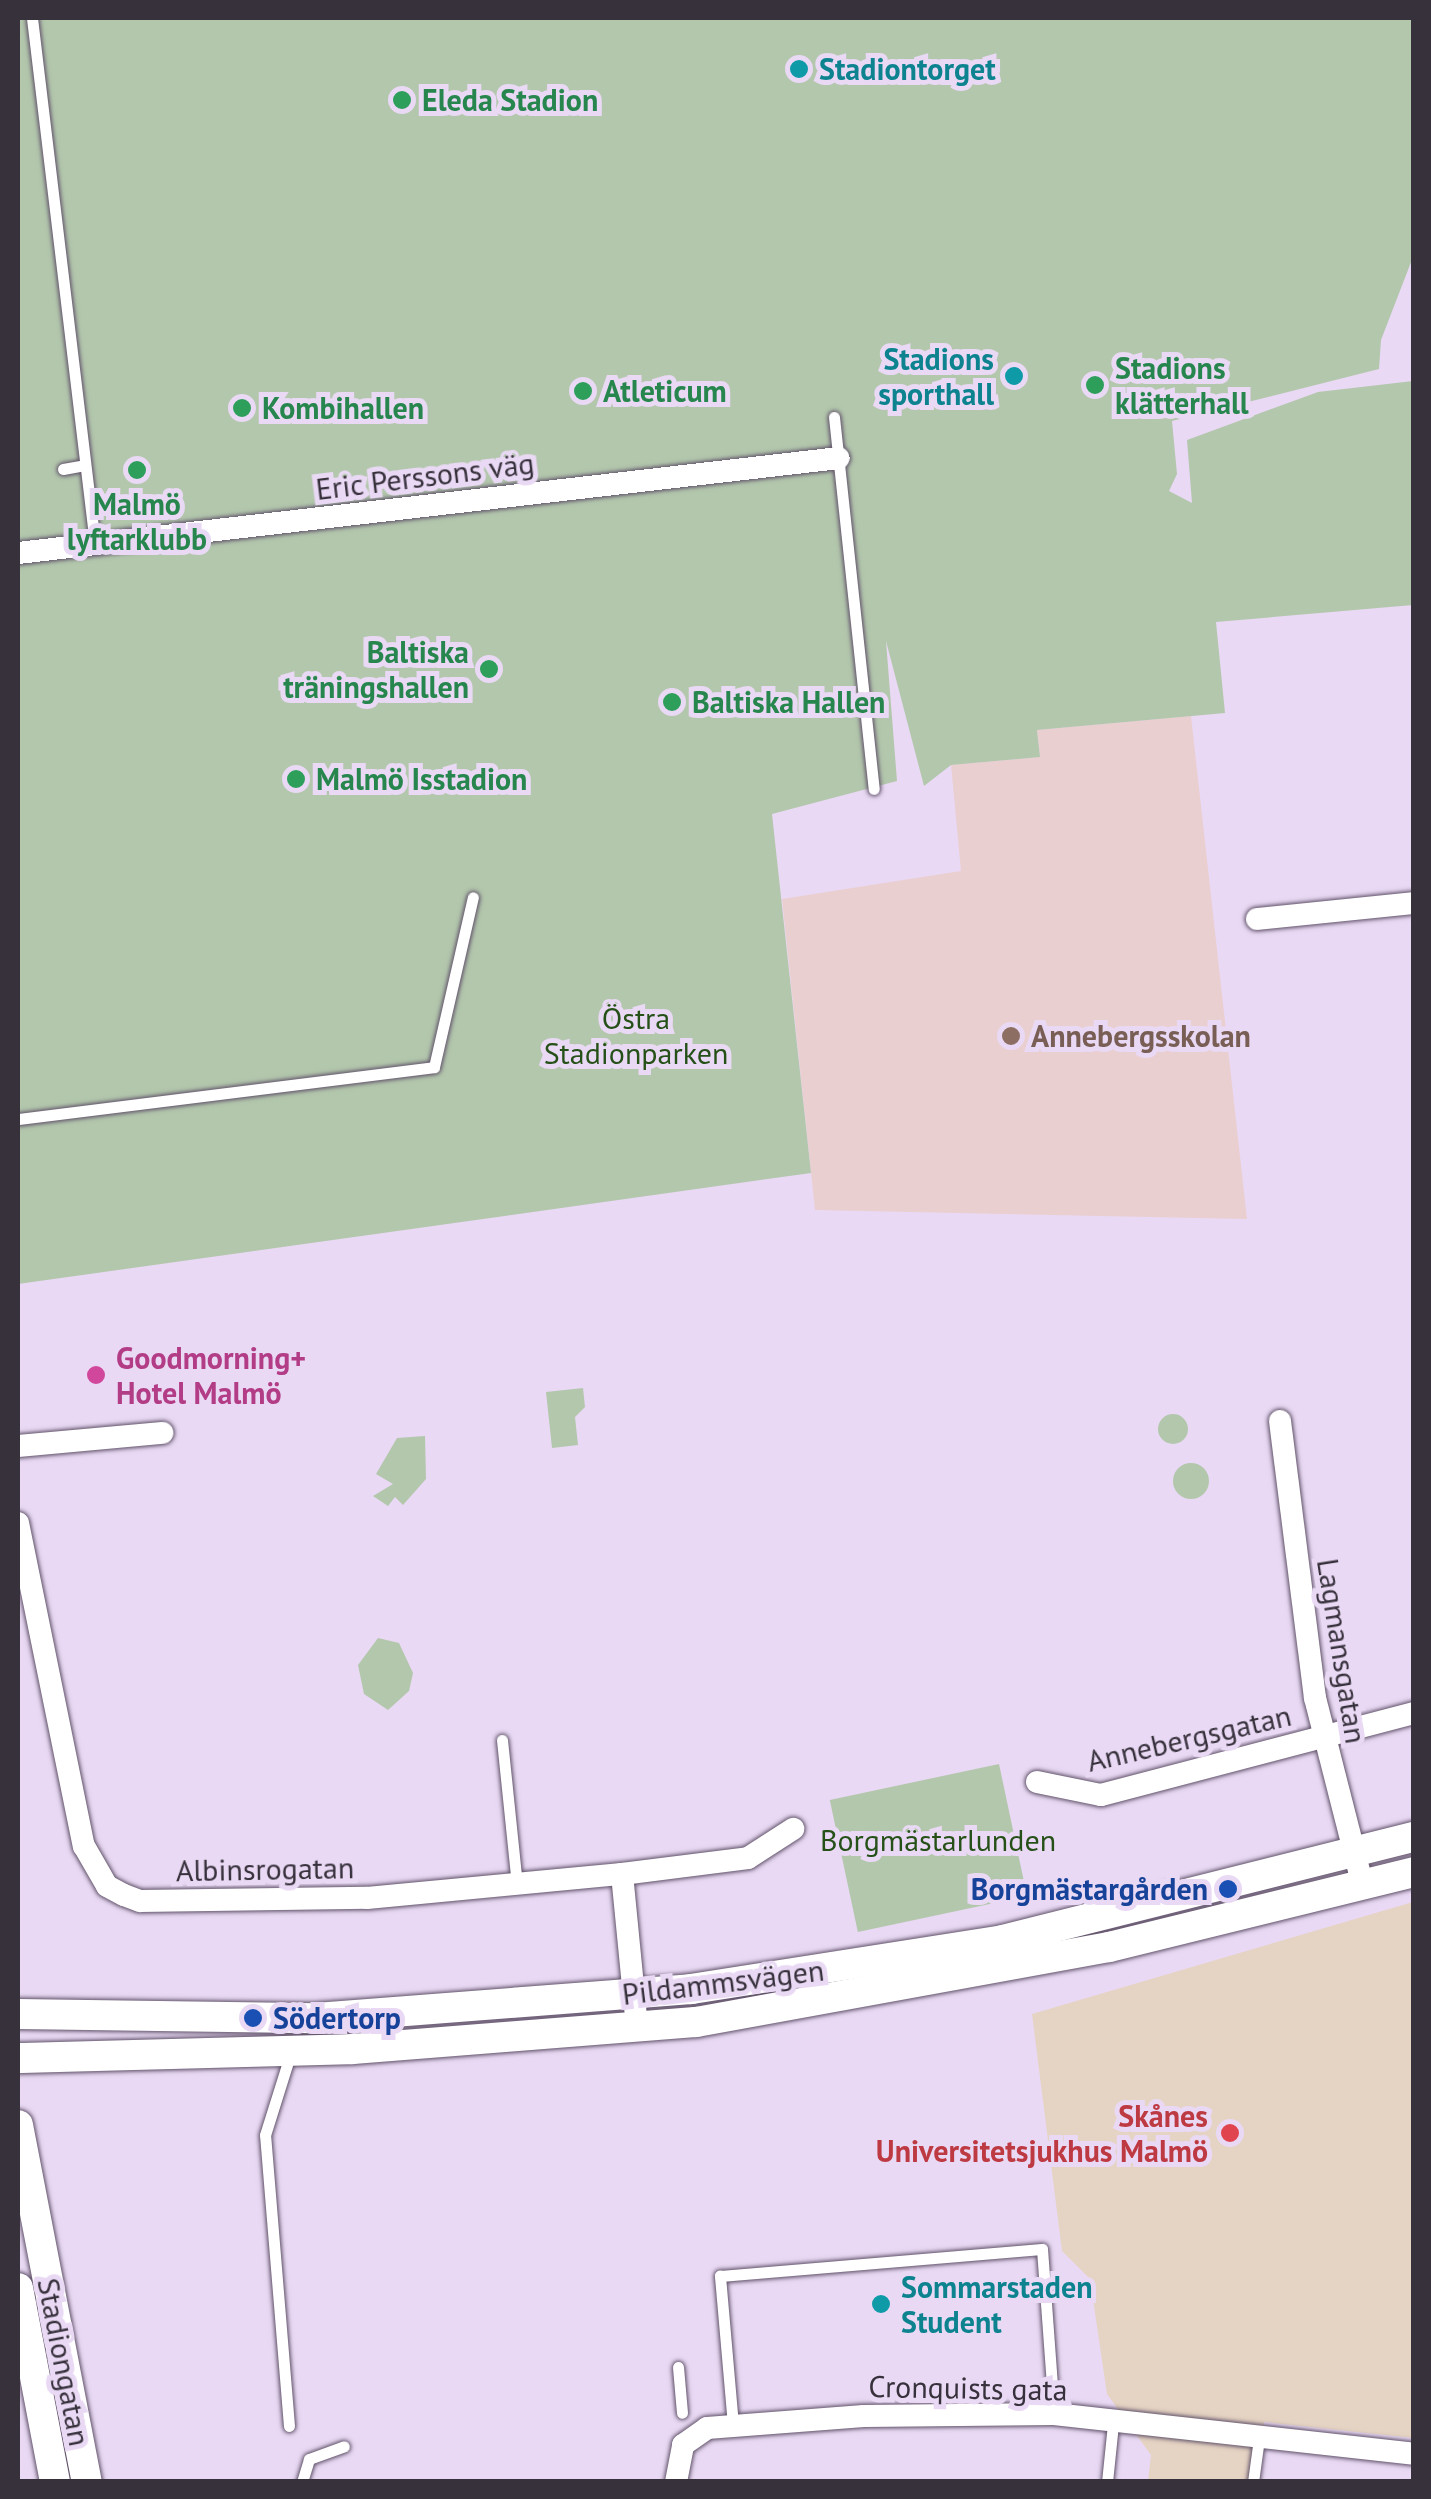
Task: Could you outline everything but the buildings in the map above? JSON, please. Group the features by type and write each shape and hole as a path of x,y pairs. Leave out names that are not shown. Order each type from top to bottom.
{"main road":[{"name":"Pildammsvägen","path":"18,2014 316,2018 634,1995 1003,1940 1353,1856 1414,1837"},
{"name":"Pildammsvägen","path":"18,2058 292,2050 637,2028 898,1990 1363,1887 1414,1872"},
{"name":"Stadiongatan","path":"18,2125 87,2482"},
{"name":"Stadiongatan","path":"18,2288 55,2482"}],"street":[{"name":"Eric Perssons väg","path":"18,553 839,458"},
{"path":"1257,919 1414,903"},
{"name":"Lagmansgatan","path":"1280,1421 1323,1738 1363,1887"},
{"path":"18,1446 162,1432"},
{"name":"Albinsrogatan","path":"18,1522 84,1846 107,1886 154,1901 367,1898 748,1858 793,1829"},
{"name":"Annebergsgatan","path":"1037,1782 1101,1795 1414,1713"},
{"path":"622,1874 637,2028"},
{"name":"Cronquists gata","path":"676,2482 683,2445 707,2428 864,2416 1054,2414 1112,2424 1414,2454"}],"lane":[{"path":"32,18 95,544"},
{"path":"834,418 874,790"},
{"path":"63,468 85,465"},
{"path":"18,1119 434,1068 474,897"},
{"path":"502,1740 517,1884"},
{"path":"289,2426 265,2134 292,2050"},
{"path":"733,2425 720,2276 1042,2249 1054,2414"},
{"path":"678,2367 682,2412"},
{"path":"1107,2482 1112,2424"},
{"path":"1254,2482 1259,2438"},
{"path":"302,2482 308,2459 344,2446"}],"shaded area":[{"name":"Annebergsskolan","path":"1191,716 1247,1219 815,1210 782,899 961,871 951,765 1040,757 1037,730"},
{"name":"Skånes Universitetsjukhus Malmö","path":"1413,1902 1413,2438 1264,2422 1257,2481 1148,2481 1151,2455 1107,2394 1090,2279 1062,2251 1032,2014"}],"green space":[{"name":"Östra Stadionparken","path":"18,18 1413,18 1413,257 1381,340 1379,369 1172,421 1177,474 1169,491 1192,503 1187,440 1318,392 1413,381 1413,605 1216,622 1225,713 1037,730 1040,757 951,765 924,786 886,641 897,781 772,814 811,1173 18,1284"},
{"path":"583,1388 585,1407 575,1417 578,1445 552,1448 546,1392"},
{"path":"1173,1414 1184,1418 1188,1429 1184,1440 1173,1444 1162,1440 1158,1429 1162,1418"},
{"path":"425,1436 426,1479 403,1505 395,1497 388,1506 373,1496 393,1484 376,1474 397,1438"},
{"path":"1191,1463 1204,1468 1209,1481 1204,1494 1191,1499 1178,1494 1173,1481 1178,1468"},
{"path":"378,1638 399,1643 413,1673 409,1691 388,1710 364,1694 358,1665"},
{"name":"Borgmästarlunden","path":"999,1764 1027,1896 858,1932 830,1800"}],"place":[{"name":"Stadiontorget","path":"799,69"},
{"name":"Eleda Stadion","path":"402,100"},
{"name":"Stadions sporthall","path":"1014,376"},
{"name":"Stadions klätterhall","path":"1095,385"},
{"name":"Atleticum","path":"583,391"},
{"name":"Kombihallen","path":"242,408"},
{"name":"Malmö lyftarklubb","path":"137,470"},
{"name":"Baltiska träningshallen","path":"489,669"},
{"name":"Baltiska Hallen","path":"672,702"},
{"name":"Malmö Isstadion","path":"296,779"},
{"name":"Annebergsskolan","path":"1011,1036"},
{"name":"Goodmorning+ Hotel Malmö","path":"96,1375"},
{"name":"Borgmästargården","path":"1228,1889"},
{"name":"Södertorp","path":"253,2018"},
{"name":"Skånes Universitetsjukhus Malmö","path":"1230,2133"},
{"name":"Sommarstaden Student","path":"881,2304"}]}
